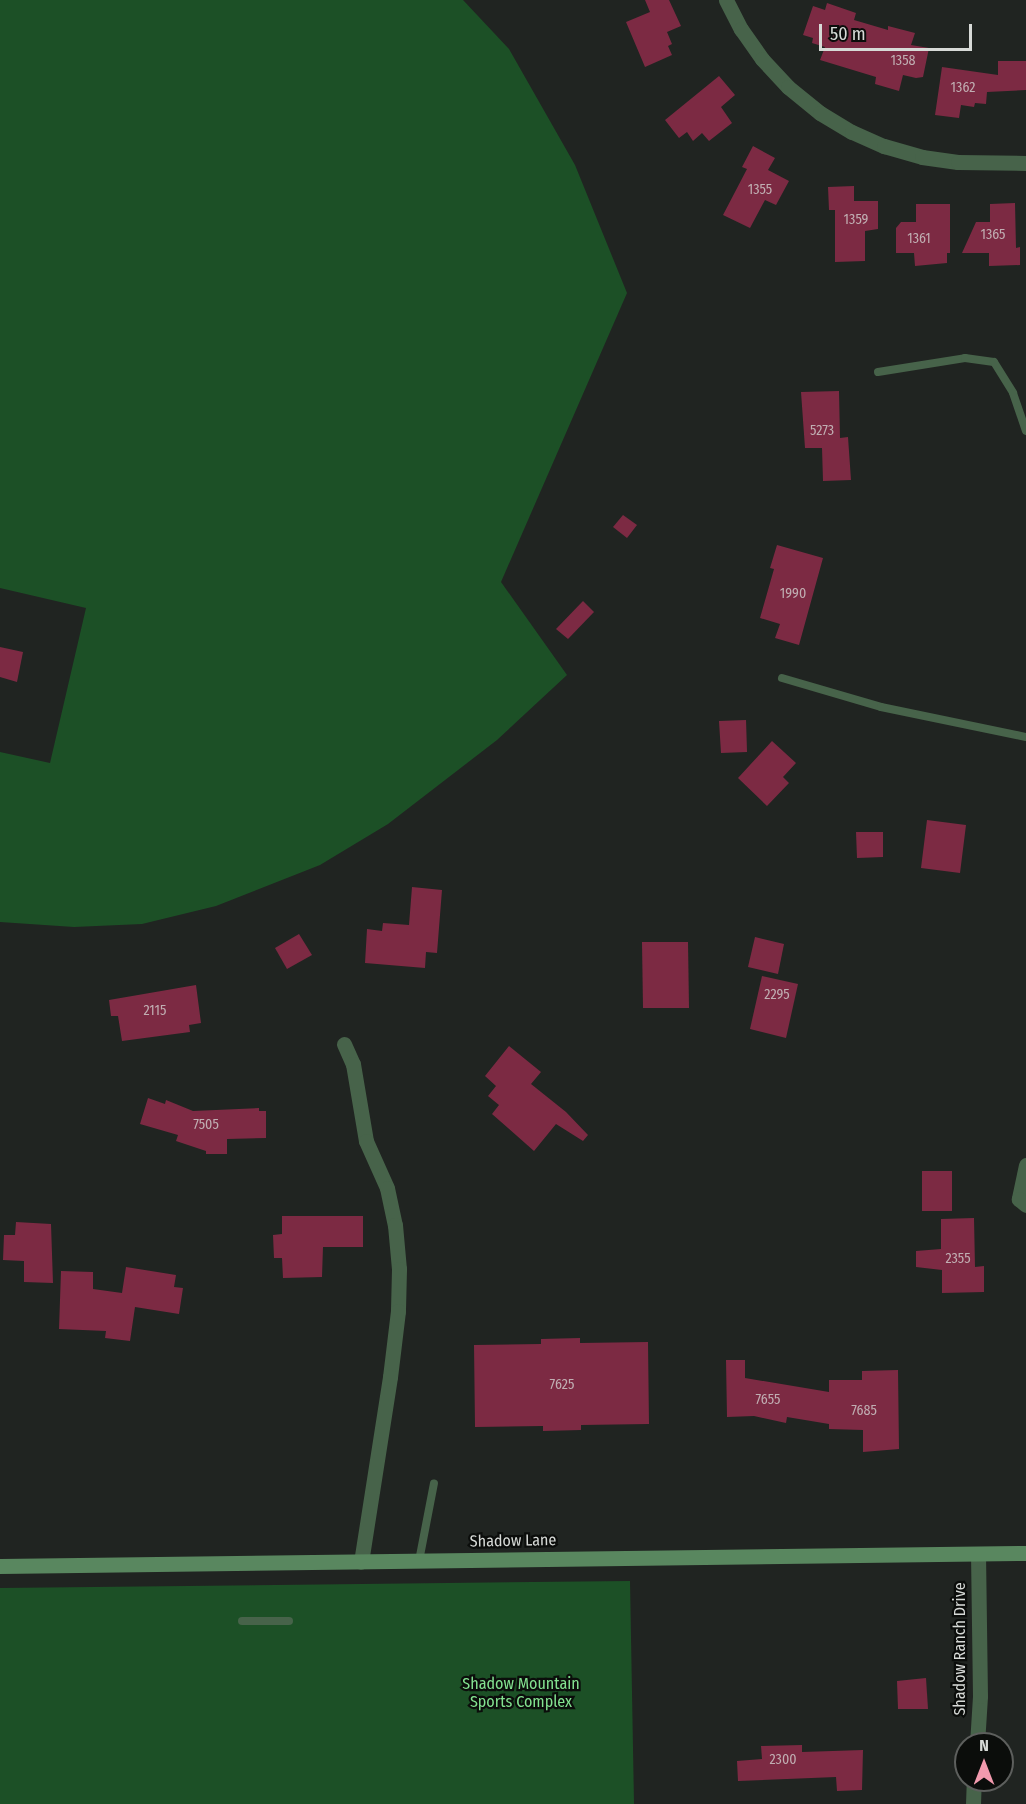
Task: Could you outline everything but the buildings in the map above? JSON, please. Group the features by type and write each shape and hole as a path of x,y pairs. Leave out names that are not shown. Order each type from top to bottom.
{"street":[{"path":"726,0 741,29 762,59 788,87 819,113 852,132 884,146 922,157 958,162 1026,163"},
{"path":"344,1044 353,1064 366,1141 387,1188 395,1224 399,1269 398,1311 390,1377 361,1562"},
{"path":"1026,1165 1018,1199 1026,1205"},
{"name":"Shadow Lane","path":"0,1566 1026,1553"},
{"name":"Shadow Ranch Drive","path":"978,1554 980,1696 978,1732"}],"lane":[{"path":"878,372 965,358 994,362 1013,393 1026,431"},
{"path":"782,678 881,707 1026,738"},
{"path":"419,1561 434,1483"},
{"path":"242,1621 289,1621"}],"green space":[{"path":"0,0 463,0 509,49 575,165 627,293 501,582 567,675 497,740 388,824 320,865 216,906 142,924 74,927 0,922 0,752 50,763 86,608 0,588"},
{"name":"Shadow Mountain Sports Complex","path":"630,1581 634,1804 0,1804 0,1588"}]}
